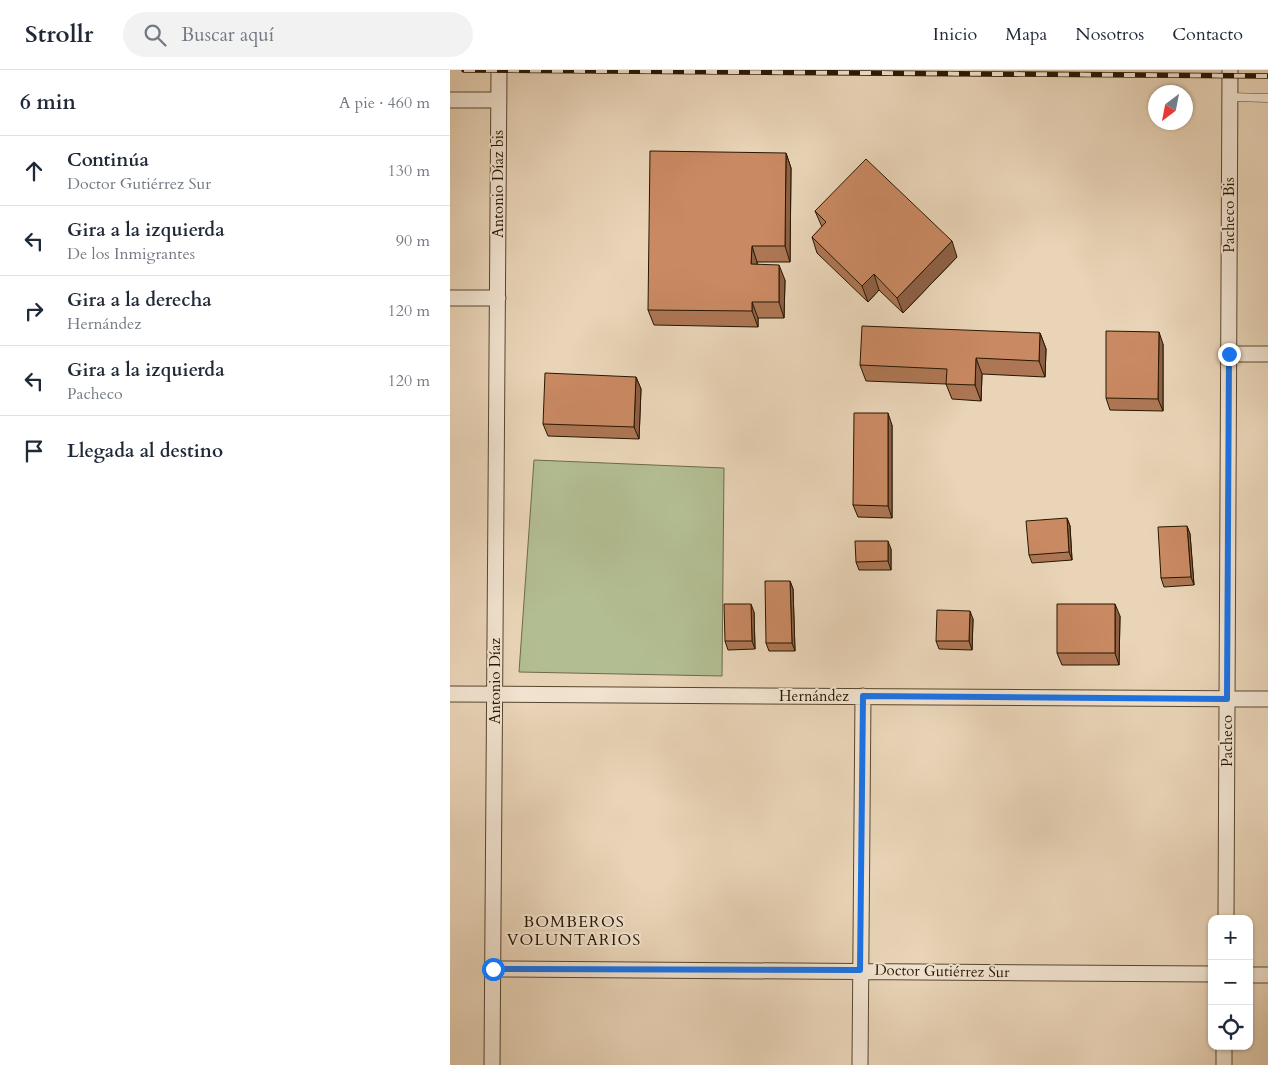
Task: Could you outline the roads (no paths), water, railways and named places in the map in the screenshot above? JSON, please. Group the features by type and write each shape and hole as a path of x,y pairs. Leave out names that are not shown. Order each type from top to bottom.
{"street":[{"name":"Antonio Díaz bis","path":"498,298 499,70"},
{"name":"Pacheco Bis","path":"1229,354 1230,73"},
{"path":"450,100 499,100"},
{"path":"450,298 498,298"},
{"name":"Antonio Díaz","path":"492,1065 498,298"},
{"path":"1229,354 1268,354"},
{"name":"Pacheco","path":"1226,915 1229,354"},
{"name":"Hernández","path":"450,694 1268,699"},
{"path":"860,1065 863,696"},
{"name":"Doctor Gutiérrez Sur","path":"493,969 860,970 1208,974"},
{"path":"1253,975 1268,975"},
{"path":"1224,1050 1224,1065"}],"lane":[{"path":"1230,98 1268,98"}],"railway":[{"path":"464,70 1268,76"}],"district":[{"name":"BOMBEROS VOLUNTARIOS","path":"574,930"}]}
